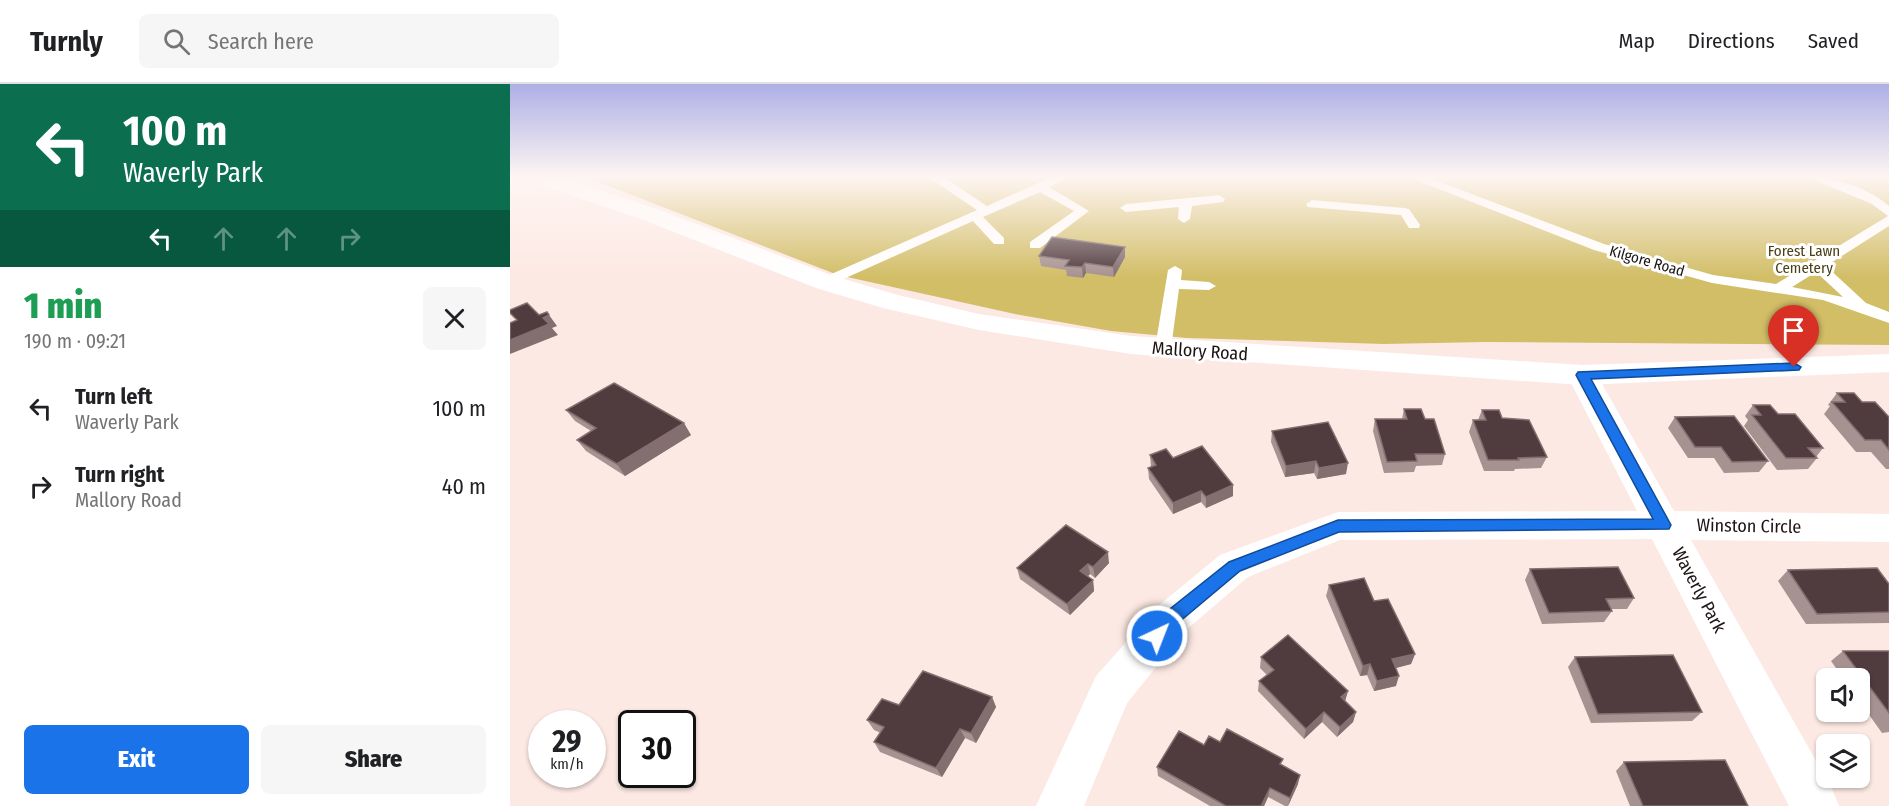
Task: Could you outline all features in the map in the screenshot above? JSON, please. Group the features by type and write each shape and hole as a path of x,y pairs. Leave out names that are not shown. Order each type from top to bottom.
{"street":[{"name":"Mallory Road","path":"635,210 825,282 892,302 979,322 1162,348 1582,375 1889,363"},
{"name":"Waverly Park","path":"1582,375 1815,806"},
{"name":"Winston Circle","path":"1060,806 1111,690 1172,618 1234,566 1338,526 1664,525 1889,528"}],"lane":[{"path":"977,210 999,241"},
{"path":"825,282 989,210"},
{"path":"1035,245 1083,211 1081,210"},
{"path":"1184,219 1185,210"},
{"path":"1378,210 1405,212 1414,225"},
{"name":"Kilgore Road","path":"1501,210 1599,247 1712,279 1824,296 1860,306 1889,318"},
{"path":"1779,289 1889,220"},
{"path":"1817,265 1860,306"},
{"path":"1162,348 1174,277 1209,286"}],"green space":[{"name":"Forest Lawn Cemetery","path":"670,210 1889,210 1889,345 1485,342 1384,344 1187,338 1111,331 1015,314 838,275"}],"building":[{"path":"1052,237 1125,247 1113,267 1085,263 1082,267 1065,266 1069,260 1039,256"},
{"path":"527,303 539,315 547,312 549,315 543,318 549,324 510,340 510,323 517,320 510,310"},
{"path":"614,383 684,423 617,464 577,440 596,428 566,410"},
{"path":"1837,393 1854,393 1862,402 1875,402 1889,417 1889,450 1881,440 1865,440 1832,402 1845,402"},
{"path":"1753,405 1770,405 1778,414 1795,414 1823,448 1808,448 1817,458 1786,458 1752,415 1761,415"},
{"path":"1404,409 1421,409 1425,419 1434,419 1445,454 1415,454 1417,461 1387,462 1375,419 1407,419"},
{"path":"1482,410 1499,410 1502,418 1529,420 1547,457 1488,460 1473,420 1486,420"},
{"path":"1734,416 1768,461 1732,462 1721,447 1695,447 1675,417"},
{"path":"1328,422 1348,463 1319,468 1316,461 1286,466 1272,431"},
{"path":"1202,446 1233,485 1206,497 1201,491 1173,503 1148,468 1156,465 1150,455 1166,449 1173,458"},
{"path":"1066,525 1108,552 1093,567 1088,564 1080,571 1093,580 1067,604 1017,568"},
{"path":"1618,567 1634,598 1606,599 1612,611 1549,613 1530,569"},
{"path":"1877,568 1889,584 1889,612 1817,614 1788,570"},
{"path":"1364,578 1374,601 1388,599 1415,654 1392,659 1399,676 1377,681 1370,664 1363,666 1329,585"},
{"path":"1288,635 1348,691 1341,697 1356,712 1340,727 1324,712 1306,729 1259,681 1274,670 1261,657"},
{"path":"1843,651 1889,651 1889,713 1870,687 1870,668 1856,668"},
{"path":"1673,655 1702,712 1598,714 1575,657"},
{"path":"923,671 992,697 971,733 960,729 936,768 874,742 884,727 867,720 882,699 899,705"},
{"path":"1227,729 1283,759 1280,764 1300,775 1290,798 1270,788 1261,806 1226,806 1157,767 1179,731 1204,745 1209,736 1220,742"},
{"path":"1725,760 1748,806 1643,806 1624,762"}],"route":[{"path":"1157,636 1172,618 1234,566 1338,526 1664,525 1582,375 1794,367"}]}
